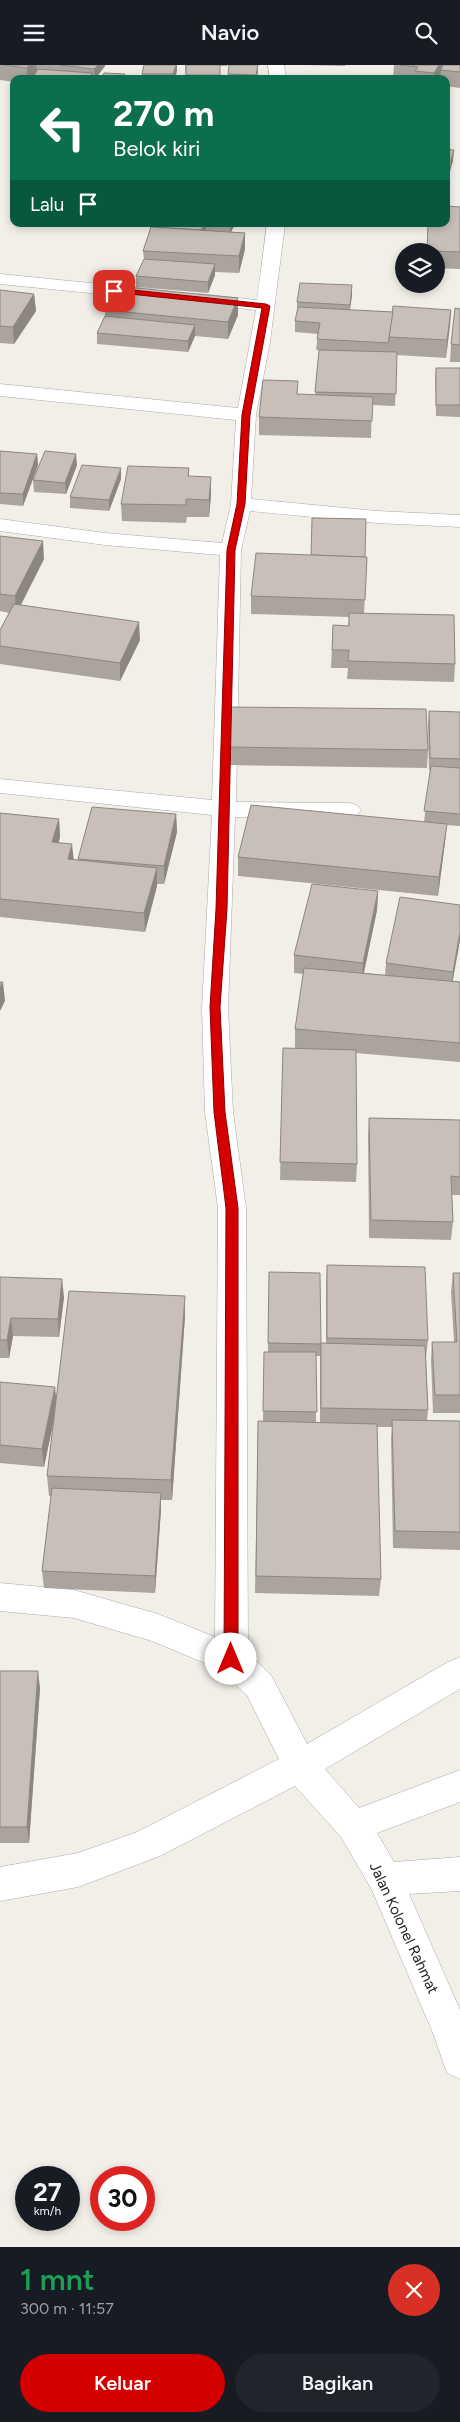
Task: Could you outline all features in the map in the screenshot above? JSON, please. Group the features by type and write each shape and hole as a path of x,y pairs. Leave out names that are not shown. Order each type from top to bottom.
{"street":[{"path":"231,1659 232,1208 219,1112 215,1007 222,909 231,550 241,504 246,415 266,306 276,227"},
{"path":"0,279 167,296"},
{"path":"187,298 266,306"},
{"path":"0,390 246,415"},
{"path":"241,504 376,517 460,521"},
{"path":"0,525 96,538 231,550"},
{"path":"0,786 224,809 349,810"},
{"name":"Jalan Kolonel Rahmat","path":"0,1597 83,1607 158,1627 231,1659 259,1685 300,1766 353,1826 385,1879 451,2032 460,2060"},
{"path":"0,1884 78,1870 148,1844 300,1766 460,1672"},
{"path":"353,1826 460,1786"},
{"path":"385,1879 460,1874"}],"building":[{"path":"4,65 29,65 27,68"},
{"path":"60,65 98,65 94,69"},
{"path":"144,65 176,65 173,74 142,74"},
{"path":"186,65 220,65 220,75 186,75"},
{"path":"229,65 258,65 256,75 228,74"},
{"path":"400,65 439,65 434,73 415,71 418,67"},
{"path":"443,65 460,65 460,72 441,70"},
{"path":"38,69 92,73 91,75 34,75"},
{"path":"104,73 125,74 125,75 103,75"},
{"path":"450,150 454,150 450,160"},
{"path":"450,206 460,207 460,252 445,252 445,243 427,243 428,227 450,227"},
{"path":"151,227 245,233 239,256 143,251"},
{"path":"152,227 202,227 201,230"},
{"path":"144,259 215,264 208,282 136,276"},
{"path":"300,283 352,285 350,305 297,302"},
{"path":"116,286 238,298 228,322 105,310"},
{"path":"0,290 34,294 13,327 0,326"},
{"path":"393,306 451,310 447,340 389,337"},
{"path":"298,307 393,312 388,343 317,339 320,323 295,321"},
{"path":"455,308 460,309 460,345 451,344"},
{"path":"105,316 195,325 188,341 97,333"},
{"path":"319,350 397,352 396,394 315,392"},
{"path":"436,368 460,368 460,405 436,405"},
{"path":"263,380 298,381 297,394 373,397 372,421 259,417"},
{"path":"0,451 37,454 23,494 0,493"},
{"path":"45,451 76,454 65,483 33,480"},
{"path":"82,465 121,468 109,500 70,497"},
{"path":"128,466 189,468 188,476 211,477 209,500 186,499 186,505 121,504"},
{"path":"312,518 366,519 365,557 311,555"},
{"path":"0,536 43,541 15,596 0,594"},
{"path":"256,553 367,557 365,600 251,596"},
{"path":"14,604 139,622 120,663 0,646 0,630"},
{"path":"349,613 454,615 455,664 348,661 349,650 332,650 333,625 349,626"},
{"path":"229,707 426,709 428,750 228,747"},
{"path":"429,711 460,712 460,759 430,758"},
{"path":"431,766 460,768 460,814 424,811"},
{"path":"251,805 447,824 439,877 238,857"},
{"path":"92,807 176,814 164,866 78,859"},
{"path":"0,813 59,819 52,842 72,844 68,859 157,868 144,913 0,899"},
{"path":"312,884 378,891 363,963 294,955"},
{"path":"400,897 460,905 460,932 453,972 386,963"},
{"path":"304,968 460,982 460,1043 295,1029"},
{"path":"283,1048 356,1050 357,1164 280,1162"},
{"path":"369,1118 460,1120 460,1177 451,1176 453,1222 371,1220"},
{"path":"327,1265 425,1267 428,1340 327,1338"},
{"path":"269,1272 320,1273 321,1344 268,1343"},
{"path":"453,1273 460,1273 460,1395 435,1395 432,1342 457,1342"},
{"path":"0,1277 62,1279 58,1319 11,1318 7,1340 0,1340"},
{"path":"69,1291 185,1296 171,1480 47,1476"},
{"path":"321,1343 425,1346 428,1410 321,1408"},
{"path":"264,1352 316,1352 317,1412 263,1411"},
{"path":"0,1382 55,1387 42,1449 0,1445"},
{"path":"392,1420 460,1421 460,1532 395,1531"},
{"path":"258,1421 377,1424 381,1579 256,1576"},
{"path":"52,1488 161,1493 155,1576 42,1571"},
{"path":"0,1671 38,1671 27,1827 0,1827"}],"route":[{"path":"114,291 266,306 261,342 246,415 241,504 231,550 222,909 215,1007 219,1112 232,1208 230,1291 231,1659"}]}
